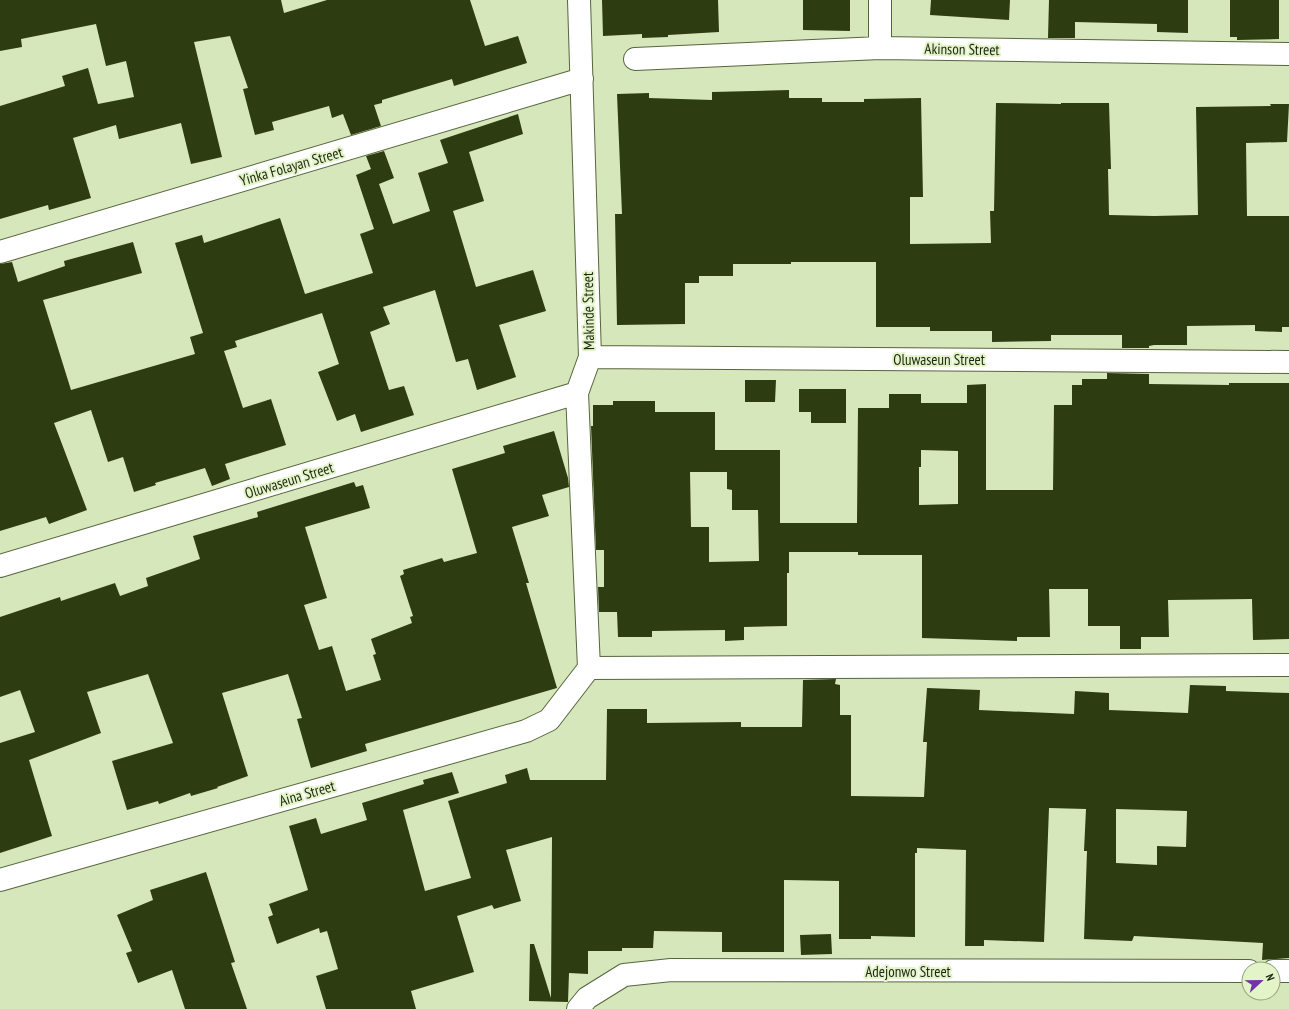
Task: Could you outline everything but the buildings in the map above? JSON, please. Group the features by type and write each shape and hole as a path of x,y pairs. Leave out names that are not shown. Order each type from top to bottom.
{"street":[{"name":"Makinde Street","path":"579,0 590,357 577,393 589,668"},
{"path":"880,0 880,48"},
{"name":"Akinson Street","path":"635,59 880,48 1289,54"},
{"name":"Yinka Folayan Street","path":"0,252 582,79"},
{"name":"Oluwaseun Street","path":"590,357 1289,362"},
{"name":"Oluwaseun Street","path":"0,566 577,393"},
{"path":"589,668 1289,664"},
{"name":"Aina Street","path":"0,880 526,731 549,720 589,668"},
{"name":"Adejonwo Street","path":"578,1009 587,998 624,975 671,970 1241,971"}]}
